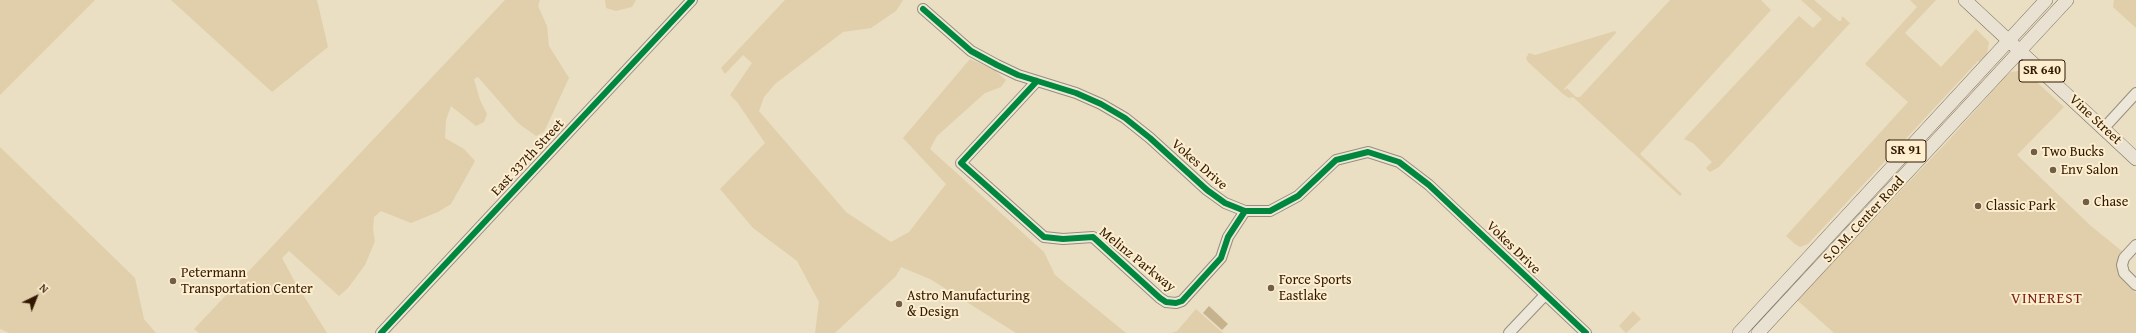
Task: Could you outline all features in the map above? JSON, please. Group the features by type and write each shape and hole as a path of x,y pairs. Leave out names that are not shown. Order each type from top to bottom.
{"main road":[{"name":"Vine Street","path":"1965,0 2136,159"},
{"name":"S.O.M. Center Road","path":"1739,333 2046,0"},
{"name":"S.O.M. Center Road","path":"1758,333 2067,0"}],"street":[{"name":"East 337th Street","path":"381,333 692,0"},
{"name":"Vokes Drive","path":"923,9 971,51 999,66 1037,81 1076,93 1101,104 1125,118 1150,138 1206,190 1225,203 1245,211 1270,211 1298,196 1336,160 1368,152 1399,162 1429,185 1586,333"},
{"name":"Melinz Parkway","path":"1037,81 961,163 1044,237 1058,239 1093,237 1160,298 1166,302 1176,303 1182,301 1221,258 1228,237 1245,211"},
{"path":"2104,128 2136,93"},
{"path":"2136,245 2124,258 2122,265 2124,273 2136,285"},
{"path":"1509,333 1545,295"}],"shaded area":[{"path":"0,0 95,0 0,95"},
{"path":"171,0 317,0 328,47 272,92"},
{"path":"505,0 540,0 538,6 547,26 549,46 569,78 544,132 536,136 518,123 478,77 474,79 480,100 487,114 484,122 476,126 451,106 446,120 445,138 464,149 475,161 451,204 438,212 411,223 381,211 374,217 373,229 375,241 365,265 348,288 339,296 289,251 282,258 295,282 327,333 199,333 194,329"},
{"path":"605,0 636,0 632,7 616,11 606,8"},
{"path":"785,0 903,0 896,11 871,28 843,32 775,84 764,97 759,111 846,212 891,242 909,232 946,184 903,138 970,59 993,69 1006,80 1001,87 985,93 937,136 930,149 1044,252 1055,275 1126,333 1016,333 930,279 901,267 896,276 835,333 815,333 819,302 797,261 753,228 720,189 765,143 737,102 730,95 752,63 743,55 725,74 721,68"},
{"path":"1670,0 1761,0 1771,10 1640,154 1682,194 1680,196 1573,97 1569,98 1563,94 1528,62 1526,58 1529,53 1535,55 1615,31 1616,33 1564,89 1565,90 1567,88 1576,97 1580,97"},
{"path":"1801,0 1814,0 1839,21 1841,21 1842,16 1850,23 1719,167 1710,172 1706,168 1712,162 1693,143 1684,139 1799,16 1813,28 1822,19"},
{"path":"1910,0 1936,0 1905,33 1941,67 1976,29 1989,42 1987,54 1980,62 1978,61 1808,244 1800,247 1786,236 1908,102 1865,64 1917,7"},
{"path":"2114,0 2136,0 2136,28 2113,7"},
{"name":"Classic Park","path":"2018,71 2027,73 2064,107 2017,155 2091,226 2123,252 2119,257 2118,272 2121,278 2136,293 2136,333 1834,333 1797,300 1947,142 2006,76 2011,72"},
{"path":"0,147 135,278 144,319 156,333 9,333 0,329"},
{"path":"1209,306 1228,324 1222,330 1203,313"},
{"path":"1196,309 1223,333 1171,333 1177,331"},
{"path":"1633,311 1641,319 1626,333 1619,326"}],"cycle path":[{"path":"381,333 692,0"},
{"path":"923,9 971,51 1018,75 1076,93 1101,104 1125,118 1150,138 1207,190 1225,203 1245,211 1270,211 1298,196 1336,160 1368,152 1399,162 1429,185 1586,333"},
{"path":"1037,81 961,163 1044,237 1063,239 1093,237 1160,298 1166,302 1176,303 1182,301 1221,258 1228,237 1245,211"}],"place":[{"name":"Two Bucks","path":"2034,152"},
{"name":"Env Salon","path":"2053,170"},
{"name":"Chase","path":"2086,202"},
{"name":"Classic Park","path":"1978,206"},
{"name":"Petermann Transportation Center","path":"173,281"},
{"name":"Force Sports Eastlake","path":"1271,288"},
{"name":"Astro Manufacturing & Design","path":"899,304"}],"district":[{"name":"VINEREST","path":"2047,299"}]}
